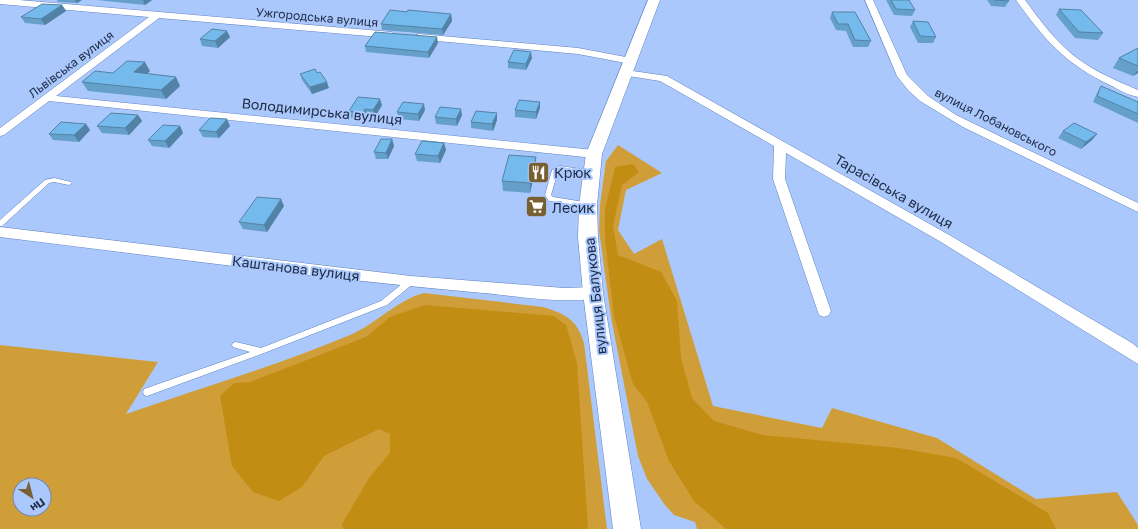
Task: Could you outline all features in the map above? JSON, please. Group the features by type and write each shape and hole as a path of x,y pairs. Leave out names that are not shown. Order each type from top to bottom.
{"main road":[{"name":"вулиця Балукова","path":"627,529 593,293 588,237 588,205 593,163 654,0"}],"street":[{"name":"вулиця Лобановського","path":"869,0 902,76 909,87 918,96 951,115 1138,208"},
{"path":"1020,0 1050,38 1072,59 1099,76 1138,94"},
{"name":"Ужгородська вулиця","path":"0,1 19,1 157,15 578,51 629,67"},
{"path":"6,10 19,1"},
{"name":"Львівська вулиця","path":"0,133 157,15"},
{"name":"Тарасівська вулиця","path":"629,67 662,78 946,239 1126,348 1138,357"},
{"name":"Володимирська вулиця","path":"48,98 593,163"},
{"path":"780,145 779,179 824,311"},
{"name":"Каштанова вулиця","path":"0,232 411,281 564,294 593,293"}],"lane":[{"path":"588,205 551,199 548,195 555,170 593,163"},
{"path":"0,224 47,181 54,180 69,183"},
{"path":"147,392 261,351 384,303 411,281"},
{"path":"236,345 261,351"}],"shaded area":[{"path":"618,145 662,173 626,190 618,230 634,254 662,239 713,406 822,428 832,408 937,438 1036,499 1117,492 1138,525 1138,529 697,529 695,522 674,515 665,505 647,479 638,456 611,317 599,230 600,205 606,161"},
{"path":"633,164 639,172 622,185 613,226 618,255 661,272 677,301 681,358 692,398 714,421 763,435 899,448 956,458 1048,513 1056,529 726,529 694,501 669,461 647,402 633,384 614,316 605,239 605,209 615,167"},
{"path":"424,293 543,307 564,315 574,323 584,343 607,529 0,529 0,345 158,362 126,414 323,346 360,330 405,301"},
{"path":"425,305 554,316 566,325 577,363 588,529 343,529 342,524 369,478 390,453 390,434 379,429 324,456 302,487 279,501 253,492 232,466 220,396 234,383 250,382 366,337 390,317"}],"building":[{"path":"891,0 909,0 915,10 896,9"},
{"path":"42,4 62,5 41,19 21,17"},
{"path":"1059,9 1081,10 1103,33 1079,32"},
{"path":"390,10 451,14 442,29 381,24"},
{"path":"832,12 855,12 871,41 855,40 848,24 838,24"},
{"path":"913,21 928,22 936,37 920,36"},
{"path":"212,29 227,31 215,41 200,39"},
{"path":"375,32 437,37 428,52 365,46"},
{"path":"1138,48 1138,66 1119,58"},
{"path":"514,50 531,52 526,64 508,62"},
{"path":"127,61 145,62 134,72 176,77 161,90 82,82 95,71 113,73"},
{"path":"315,69 317,73 320,72 327,82 310,87 300,74"},
{"path":"1101,86 1138,102 1138,114 1097,96"},
{"path":"358,97 380,99 373,110 365,109 363,113 349,111"},
{"path":"519,100 540,102 536,112 515,110"},
{"path":"403,102 424,104 418,114 397,112"},
{"path":"440,107 461,109 456,119 435,117"},
{"path":"476,111 497,113 492,124 471,122"},
{"path":"111,113 138,115 125,128 97,126"},
{"path":"210,118 227,119 216,132 199,130"},
{"path":"61,122 86,124 74,135 49,134"},
{"path":"1074,123 1097,134 1086,142 1063,131"},
{"path":"163,125 180,126 165,141 148,140"},
{"path":"381,139 392,139 386,153 374,152"},
{"path":"422,141 444,143 438,156 415,154"},
{"path":"509,155 536,157 530,183 502,181"},
{"path":"257,197 281,199 264,225 239,222"}],"place":[{"name":"Крюк","path":"538,172"},
{"name":"Лесик","path":"537,207"}]}
